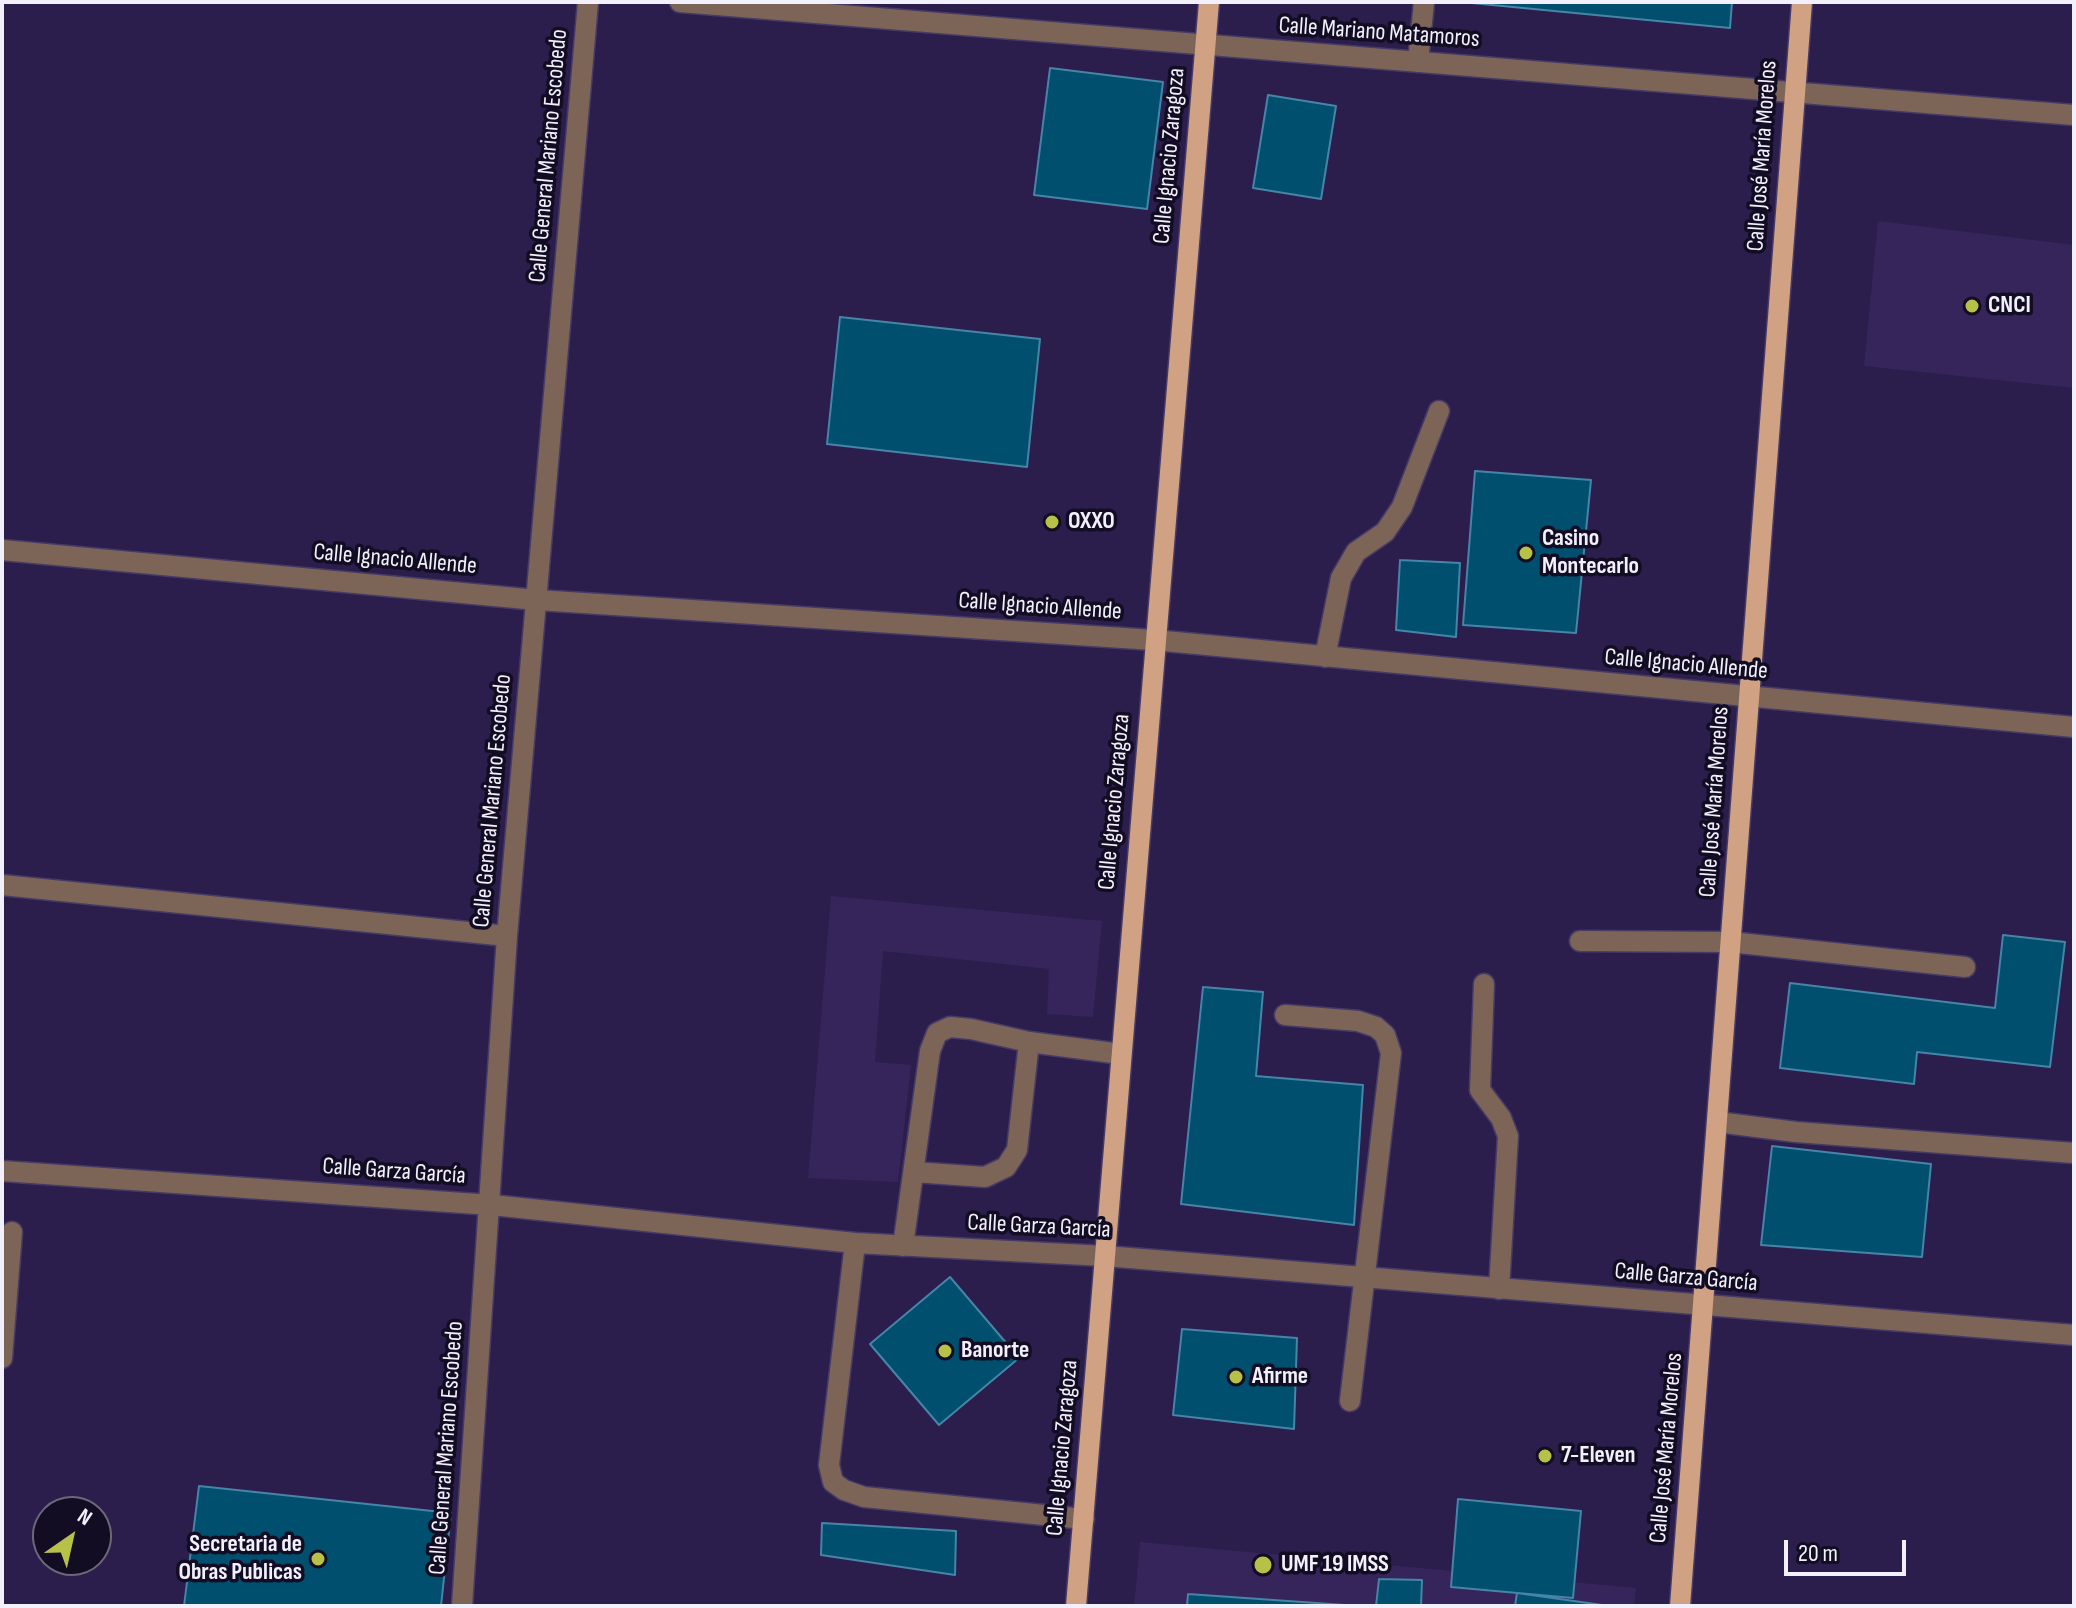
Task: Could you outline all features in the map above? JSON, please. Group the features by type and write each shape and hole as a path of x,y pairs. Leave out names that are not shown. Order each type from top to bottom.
{"main road":[{"name":"Calle Ignacio Zaragoza","path":"1076,1606 1209,2"},
{"name":"Calle José María Morelos","path":"1680,1606 1802,2"}],"street":[{"name":"Calle General Mariano Escobedo","path":"462,1606 492,1205 507,936 588,2"},
{"name":"Calle Mariano Matamoros","path":"680,2 2074,115"},
{"path":"1418,62 1424,2"},
{"path":"1325,657 1341,578 1356,552 1385,532 1402,507 1439,411"},
{"name":"Calle Ignacio Allende","path":"2,550 537,600 1154,640 2074,727"},
{"path":"2,885 507,936"},
{"path":"1580,941 1730,942 1965,967"},
{"path":"1484,984 1480,1090 1501,1118 1508,1136 1499,1289"},
{"path":"1285,1015 1358,1021 1376,1027 1385,1035 1391,1053 1350,1401"},
{"path":"903,1246 930,1051 937,1033 950,1027 971,1029 1029,1042 1121,1054"},
{"path":"914,1172 985,1177 1006,1167 1017,1150 1029,1042"},
{"path":"1717,1122 1796,1132 2074,1153"},
{"name":"Calle Garza García","path":"2,1171 492,1205 855,1243 1105,1256 2074,1335"},
{"path":"2,1358 12,1232"},
{"path":"855,1243 829,1465 833,1482 864,1497 1084,1519"}],"shaded area":[{"name":"CNCI","path":"1878,221 2074,245 2074,388 1864,366"},
{"path":"831,896 1102,921 1093,1017 1047,1014 1049,969 883,951 875,1062 911,1065 898,1182 808,1178"},
{"name":"UMF 19 IMSS","path":"1140,1542 1636,1588 1634,1606 1134,1606"}],"building":[{"path":"1461,2 1732,2 1730,28"},
{"path":"1050,68 1163,82 1147,209 1034,195"},
{"path":"1268,95 1336,106 1321,199 1253,188"},
{"path":"840,317 1040,339 1027,467 827,444"},
{"name":"Casino Montecarlo","path":"1475,471 1591,480 1576,633 1463,625"},
{"path":"1400,560 1460,563 1456,637 1396,630"},
{"path":"2003,935 2065,942 2050,1067 1917,1052 1914,1084 1780,1068 1790,983 1995,1008"},
{"path":"1203,987 1263,992 1256,1076 1363,1085 1354,1225 1181,1204"},
{"path":"1772,1146 1931,1164 1922,1257 1761,1245"},
{"name":"Banorte","path":"950,1277 1019,1358 939,1425 870,1344"},
{"name":"Afirme","path":"1182,1329 1297,1338 1294,1429 1173,1415"},
{"name":"Secretaria de Obras Publicas","path":"199,1486 451,1513 441,1606 184,1606"},
{"path":"1458,1499 1581,1511 1573,1598 1451,1587"},
{"path":"822,1523 956,1531 955,1575 821,1555"},
{"path":"1379,1579 1422,1580 1421,1606 1376,1606"},
{"path":"1517,1593 1602,1605 1602,1606 1515,1606"},
{"path":"1188,1594 1345,1605 1187,1606"}],"place":[{"name":"CNCI","path":"1972,306"},
{"name":"OXXO","path":"1052,522"},
{"name":"Casino Montecarlo","path":"1526,553"},
{"name":"Banorte","path":"945,1351"},
{"name":"Afirme","path":"1236,1377"},
{"name":"7-Eleven","path":"1545,1456"},
{"name":"Secretaria de Obras Publicas","path":"318,1559"},
{"name":"UMF 19 IMSS","path":"1263,1565"}]}
